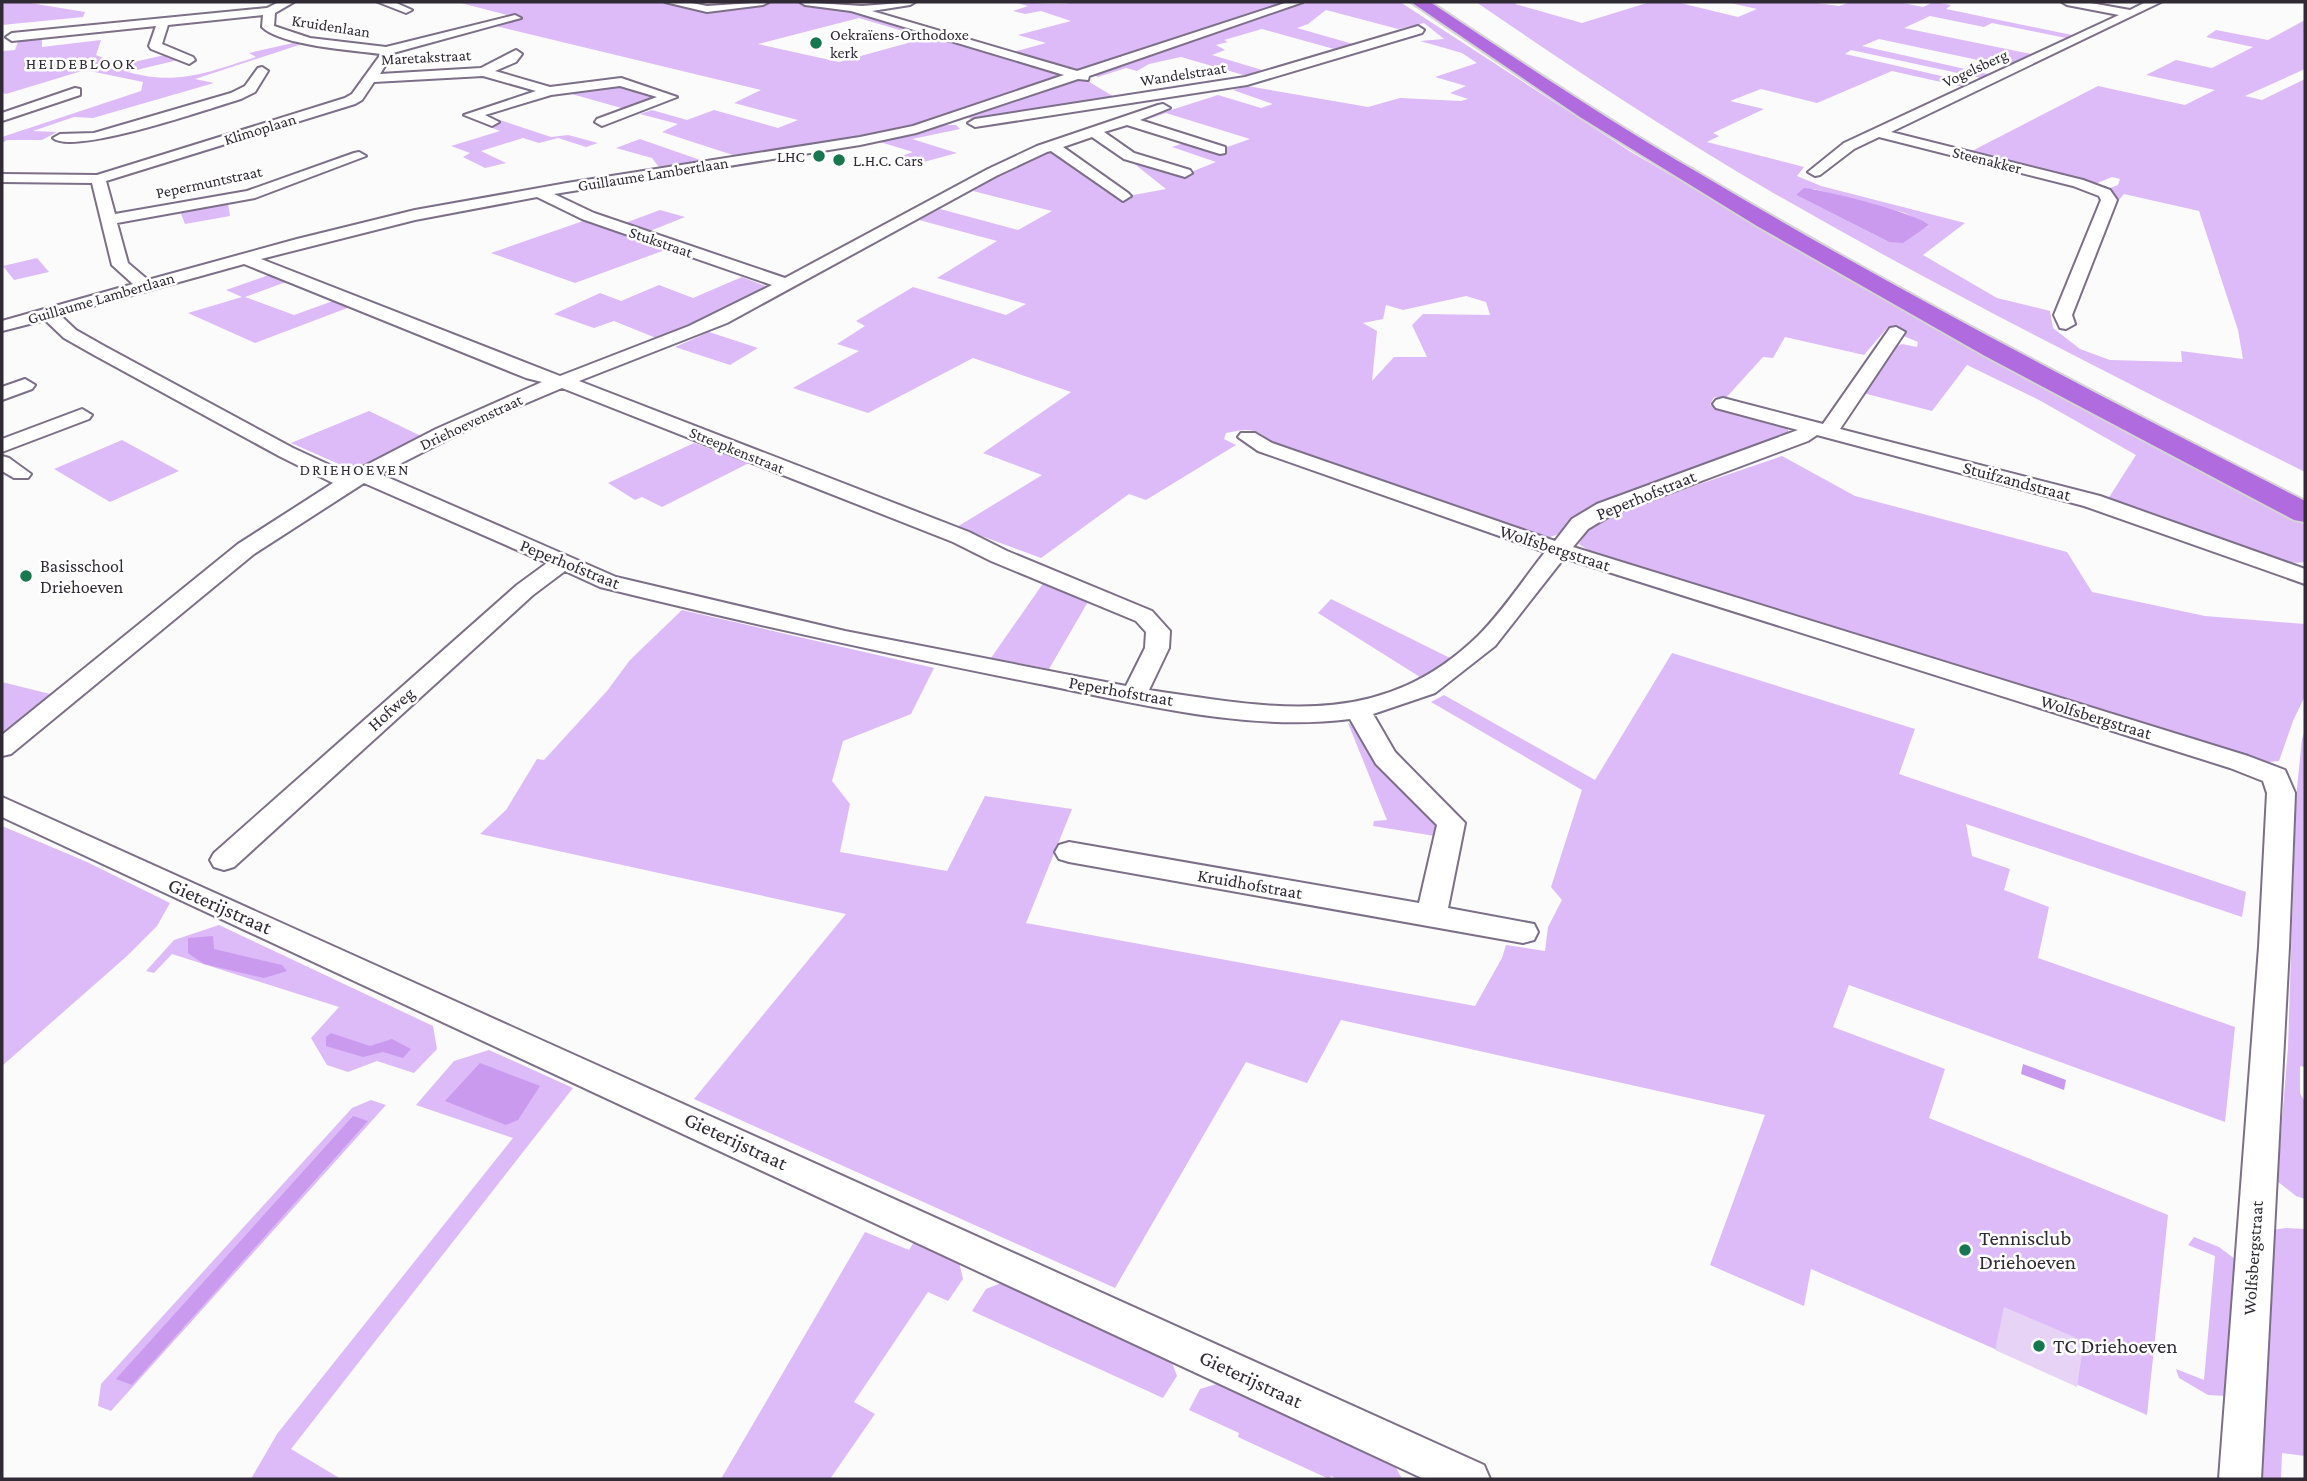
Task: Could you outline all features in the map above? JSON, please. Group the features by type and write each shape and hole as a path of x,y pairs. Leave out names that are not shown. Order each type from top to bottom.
{"highway":[{"path":"1419,2 1614,131 1822,254 2071,390 2305,513"},
{"path":"1447,2 1619,113 1719,172 1853,248 2140,400"}],"street":[{"name":"Kruidenlaan","path":"288,2 269,10 268,27 293,38 386,51"},
{"path":"384,2 406,10"},
{"path":"671,2 689,7 720,9 764,2"},
{"path":"805,2 858,8 910,2"},
{"name":"Guillaume Lambertlaan","path":"2,326 244,258 394,220 538,192 860,141 948,120 1298,2"},
{"path":"2067,2 2130,13"},
{"name":"Vogelsberg","path":"1815,172 1842,150 2155,2"},
{"path":"858,8 856,10 1079,75 1100,83 1129,100 1146,105 1151,112"},
{"path":"11,37 269,10"},
{"path":"386,51 515,18"},
{"path":"163,21 155,46 194,59 175,63"},
{"name":"Wandelstraat","path":"948,120 976,123 1224,85 1418,30"},
{"name":"Klimoplaan","path":"2,178 98,179 351,101 387,54 386,51"},
{"name":"Maretakstraat","path":"483,72 512,59 516,54"},
{"name":"Maretakstraat","path":"370,78 483,72 550,91"},
{"path":"60,138 95,136 245,93 255,75"},
{"name":"Maretakstraat","path":"492,122 471,115 550,91 621,82 670,97 602,122"},
{"name":"Driehoevenstraat","path":"2,748 246,549 284,522 440,433 560,382 678,338 786,284 991,174 1050,146 1224,85"},
{"path":"2,117 75,92"},
{"path":"1129,100 1124,106 1126,120 1220,149"},
{"path":"1066,110 1098,118 1103,123 1095,130 1129,156 1185,173"},
{"path":"162,117 229,138"},
{"name":"Steenakker","path":"1879,133 2095,188"},
{"path":"1050,146 1123,196"},
{"name":"Pepermuntstraat","path":"108,220 250,195 355,154"},
{"path":"98,179 120,265 145,286"},
{"path":"2095,188 2116,182"},
{"path":"2066,324 2063,315 2109,200 2105,193 2095,188"},
{"name":"Stukstraat","path":"538,192 588,216 786,284"},
{"name":"Streepkenstraat","path":"244,258 533,374 583,388 979,545 999,556 1144,616 1158,631 1157,648 1134,695"},
{"name":"Peperhofstraat","path":"48,313 70,334 286,452 608,582 845,638 1134,695 1261,714 1311,716 1359,710 1426,688 1486,641 1557,549 1580,524 1605,509 1821,430 1894,335 1914,343"},
{"path":"2,394 25,385"},
{"name":"Stuifzandstraat","path":"1723,404 2092,501 2305,577"},
{"path":"2,446 82,415"},
{"name":"Wolfsbergstraat","path":"1248,437 1265,447 1557,549 2239,762 2275,776 2281,793 2274,947 2240,1479"},
{"path":"2,462 21,474"},
{"name":"Hofweg","path":"224,860 525,590 562,563"},
{"path":"1359,710 1366,729 1392,769 1451,823 1431,916"},
{"name":"Gieterijstraat","path":"2,806 1469,1479"},
{"name":"Kruidhofstraat","path":"1069,852 1523,932"}],"shaded area":[{"path":"2,2 24,2 85,12 83,17 2,25"},
{"path":"457,2 665,2 691,8 779,2 811,3 852,8 852,12 1064,74 913,126 863,138 736,156 662,132 678,124 640,114 652,110 687,120 714,110 778,128 798,120 734,103 761,90 496,26 522,19","holes":["859,18 926,38 839,62 758,44"]},
{"path":"1013,2 1285,2 1081,71 1010,53 1046,43 1018,35 1071,21 1041,11 1025,14 1013,11 1028,6"},
{"path":"1311,2 1400,2 1631,152 1911,314 2305,525 2305,562 2264,558 2237,550 2108,499 2136,455 2039,400 1967,365 1932,411 1863,393 1895,347 1902,344 1917,347 1918,342 1899,334 1900,330 1888,327 1864,355 1785,337 1773,358 1763,357 1724,400 1714,397 1710,405 1788,427 1788,434 1587,510 1559,534 1550,537 1535,537 1270,443 1256,431 1245,430 1226,433 1224,439 1236,445 1146,500 1129,494 1041,558 957,527 1042,475 983,453 1071,392 973,358 868,413 793,388 859,351 837,344 865,326 856,321 913,287 1006,315 1026,304 937,278 997,241 919,220 940,209 1018,230 1052,211 973,191 1015,165 1052,150 1111,190 1117,198 1166,189 1132,162 1181,176 1216,162 1172,147 1186,142 1216,151 1250,139 1166,113 1136,121 1166,108 1171,110 1218,95 1261,108 1273,104 1233,90 1247,86 1368,107 1400,98 1461,101 1468,99 1450,93 1466,86 1435,77 1477,63 1462,53 1420,41 1444,39 1424,23 1398,29 1326,10 1308,24 1297,28 1353,44 1334,49 1262,29 1224,40 1228,42 1216,45 1225,50 1212,55 1262,70 1247,76 1181,57 1149,64 1137,71 1126,68 1098,77 1093,75 1276,11","holes":["1466,296 1486,302 1490,315 1423,314 1412,325 1427,357 1394,357 1372,381 1377,331 1363,323 1383,319 1386,305 1403,310"]},
{"path":"1476,2 1517,3 1515,4 1582,23 1650,2 1676,2 1738,17 1757,9 1726,2 1810,2 1839,6 1851,2 1898,2 1923,7 1934,2 1951,5 1946,9 2072,35 2066,38 1992,23 1984,27 1930,16 1904,28 2031,54 2006,66 1879,39 1862,46 1988,74 1981,78 1851,50 1845,54 1972,83 1963,87 1892,71 1817,103 1761,89 1730,101 1764,109 1713,133 1719,136 1707,142 1804,167 1797,176 1821,186 1965,223 1923,255 1997,298 2050,311 2053,328 2080,349 2110,360 2182,362 2181,351 2243,359 2238,330 2199,211 2124,194 2119,200 2105,190 2118,185 2120,179 2112,177 2095,184 1970,152 2098,86 2185,105 2215,90 2146,75 2176,60 2212,68 2253,47 2206,37 2216,30 2268,40 2305,20 2305,69 2245,96 2262,100 2305,79 2305,472 2036,336 1770,191 1621,99","holes":["1814,189 1905,213 1929,226 1889,242 1796,195"]},
{"path":"42,36 42,47 101,40 96,55 120,65 165,55 178,60 128,72 162,78 208,72 256,57 249,53 293,43 302,44 195,79 214,83 93,118 74,117 33,131 57,132 42,140 7,140 2,143 2,137 141,91 143,82 85,70 2,93 2,51 15,50 19,39"},
{"path":"1079,79 1086,80 1116,98 975,121 967,117"},
{"path":"616,85 663,98 636,109 625,109 561,91"},
{"path":"500,120 551,137 568,135 598,143 586,147 558,138 539,143 523,138 481,151 506,163 485,168 463,157 470,153 451,146 500,131 485,125"},
{"path":"945,125 956,125 960,129 912,139 957,153 920,163 899,157 913,152 880,142"},
{"path":"640,139 703,161 659,167 652,158 616,148"},
{"path":"1804,188 1849,197 1907,214 1929,225 1903,243 1889,242 1796,195"},
{"path":"228,204 230,216 185,224 180,211"},
{"path":"660,210 685,217 650,231 625,223"},
{"path":"586,220 665,250 575,283 491,253"},
{"path":"37,258 49,272 14,280 3,266"},
{"path":"269,275 286,282 245,297 294,315 333,301 350,307 255,343 188,313 242,297 226,290"},
{"path":"742,277 768,287 661,340 614,321 594,328 554,314 600,293 621,301 659,285 693,298"},
{"path":"709,332 758,348 730,365 675,347"},
{"path":"369,411 421,436 361,467 350,469 291,443"},
{"path":"122,440 179,471 110,502 54,469"},
{"path":"694,443 749,463 662,507 642,497 635,500 608,483"},
{"path":"1782,456 1855,496 2067,552 2092,592 2205,616 2305,624 2305,696 2279,761 2268,762 1597,556 1579,544 1586,532 1615,513"},
{"path":"1044,582 1089,600 1049,669 991,658"},
{"path":"1331,599 1452,659 1420,677 1318,613"},
{"path":"682,610 934,668 911,714 843,741 832,781 850,804 840,852 947,871 985,796 1072,809 1026,923 1475,1006 1502,958 1506,945 1545,951 1548,927 1562,900 1551,887 1582,790 1431,702 1444,695 1595,780 1672,653 1915,729 1899,774 2246,892 2242,917 1966,824 1972,856 2010,869 2004,890 2049,907 2038,958 2235,1027 2225,1122 1849,985 1833,1027 1945,1069 1929,1118 2168,1215 2147,1415 1811,1269 1804,1306 1710,1265 1765,1115 1341,1020 1307,1083 1246,1062 1115,1288 694,1099 846,914 480,834 506,810 537,759 544,760 607,691 630,660"},
{"path":"2,682 54,695 2,737"},
{"path":"1348,723 1355,726 1375,765 1438,826 1435,836 1373,826 1374,821 1387,820"},
{"path":"2305,730 2305,1067 2300,1066 2300,1093 2305,1102 2305,1199 2296,1196 2277,1181 2288,1048 2296,798"},
{"path":"2,826 87,862 170,903 157,926 127,956 2,1066"},
{"path":"219,925 433,1026 437,1049 414,1073 377,1061 348,1072 327,1065 311,1038 339,1007 172,954 154,973 146,971 174,940"},
{"path":"213,936 214,949 282,965 287,971 264,978 204,964 188,953 188,938"},
{"path":"331,1033 370,1046 392,1039 411,1049 403,1058 383,1052 363,1057 326,1046 326,1037"},
{"path":"489,1050 573,1088 291,1449 341,1479 251,1479 277,1434 513,1138 416,1105 454,1061"},
{"path":"480,1063 540,1086 518,1120 506,1125 445,1101"},
{"path":"2023,1064 2066,1080 2064,1090 2021,1074"},
{"path":"371,1100 386,1105 111,1411 98,1406 101,1384 352,1108"},
{"path":"353,1116 368,1121 132,1385 116,1379"},
{"path":"2305,1229 2305,1456 2282,1453 2281,1479 2257,1479 2272,1230"},
{"path":"865,1232 909,1250 914,1242 959,1262 963,1279 948,1301 928,1292 854,1402 875,1414 830,1479 721,1479"},
{"path":"2194,1237 2219,1247 2235,1259 2226,1396 2208,1395 2179,1378 2176,1369 2204,1380 2215,1256 2188,1245"},
{"path":"1006,1281 1170,1357 1177,1376 1163,1398 972,1311 986,1289"},
{"path":"1223,1382 1392,1460 1402,1479 1338,1479 1331,1476 1329,1479 1238,1437 1239,1433 1189,1410 1200,1389"}],"building":[{"name":"TC Driehoeven","path":"2004,1307 2084,1341 2077,1387 1995,1350"}],"place":[{"name":"Oekraïens-Orthodoxe kerk","path":"816,43"},
{"name":"LHC","path":"819,156"},
{"name":"L.H.C. Cars","path":"839,160"},
{"name":"Basisschool Driehoeven","path":"26,576"},
{"name":"Tennisclub Driehoeven","path":"1965,1250"},
{"name":"TC Driehoeven","path":"2039,1346"}],"district":[{"name":"HEIDEBLOOK","path":"81,63"},
{"name":"DRIEHOEVEN","path":"355,469"}]}
